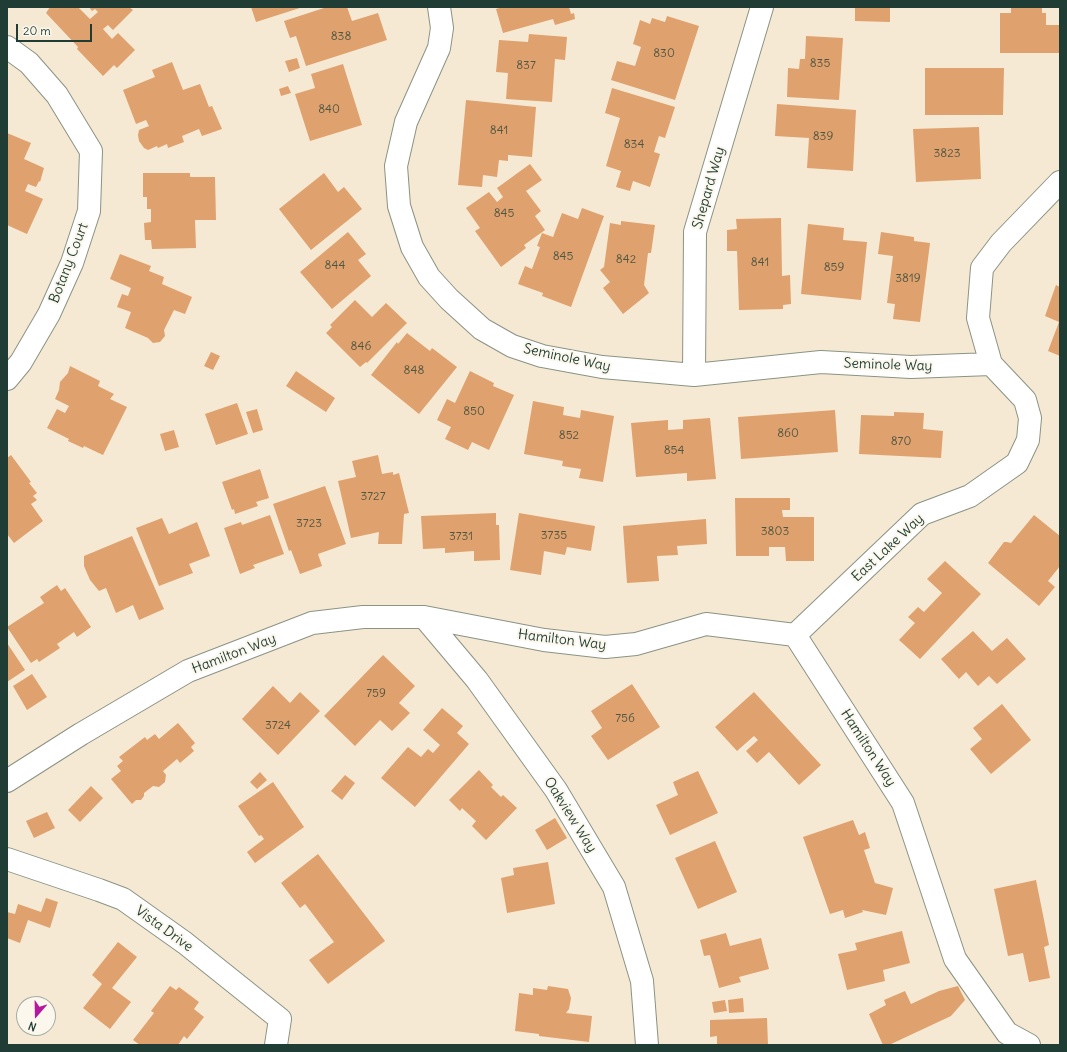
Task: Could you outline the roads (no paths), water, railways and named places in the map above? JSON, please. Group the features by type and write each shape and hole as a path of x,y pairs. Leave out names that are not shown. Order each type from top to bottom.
{"street":[{"name":"Seminole Way","path":"440,7 442,28 439,48 406,122 396,166 399,206 412,247 429,277 449,299 482,329 512,346 542,356 602,367 694,375 821,362 911,367 991,364"},
{"name":"Shepard Way","path":"694,375 695,232 762,7"},
{"name":"Botany Court","path":"7,47 29,63 57,95 91,150 89,211 72,263 49,314 21,362 7,379"},
{"name":"East Lake Way","path":"795,635 922,514 970,496 1017,463 1028,440 1030,418 1025,400 991,364 978,318 982,268 1001,242 1060,182"},
{"name":"Hamilton Way","path":"7,781 81,734 188,671 312,624 363,617 424,617 544,640 605,647 636,644 706,624 795,635 903,803 956,959 1007,1033 1030,1045"},
{"name":"Oakview Way","path":"424,617 477,680 556,790 614,887 642,981 647,1045"},
{"name":"Vista Drive","path":"7,859 123,899 185,943 280,1019 276,1045"}]}
